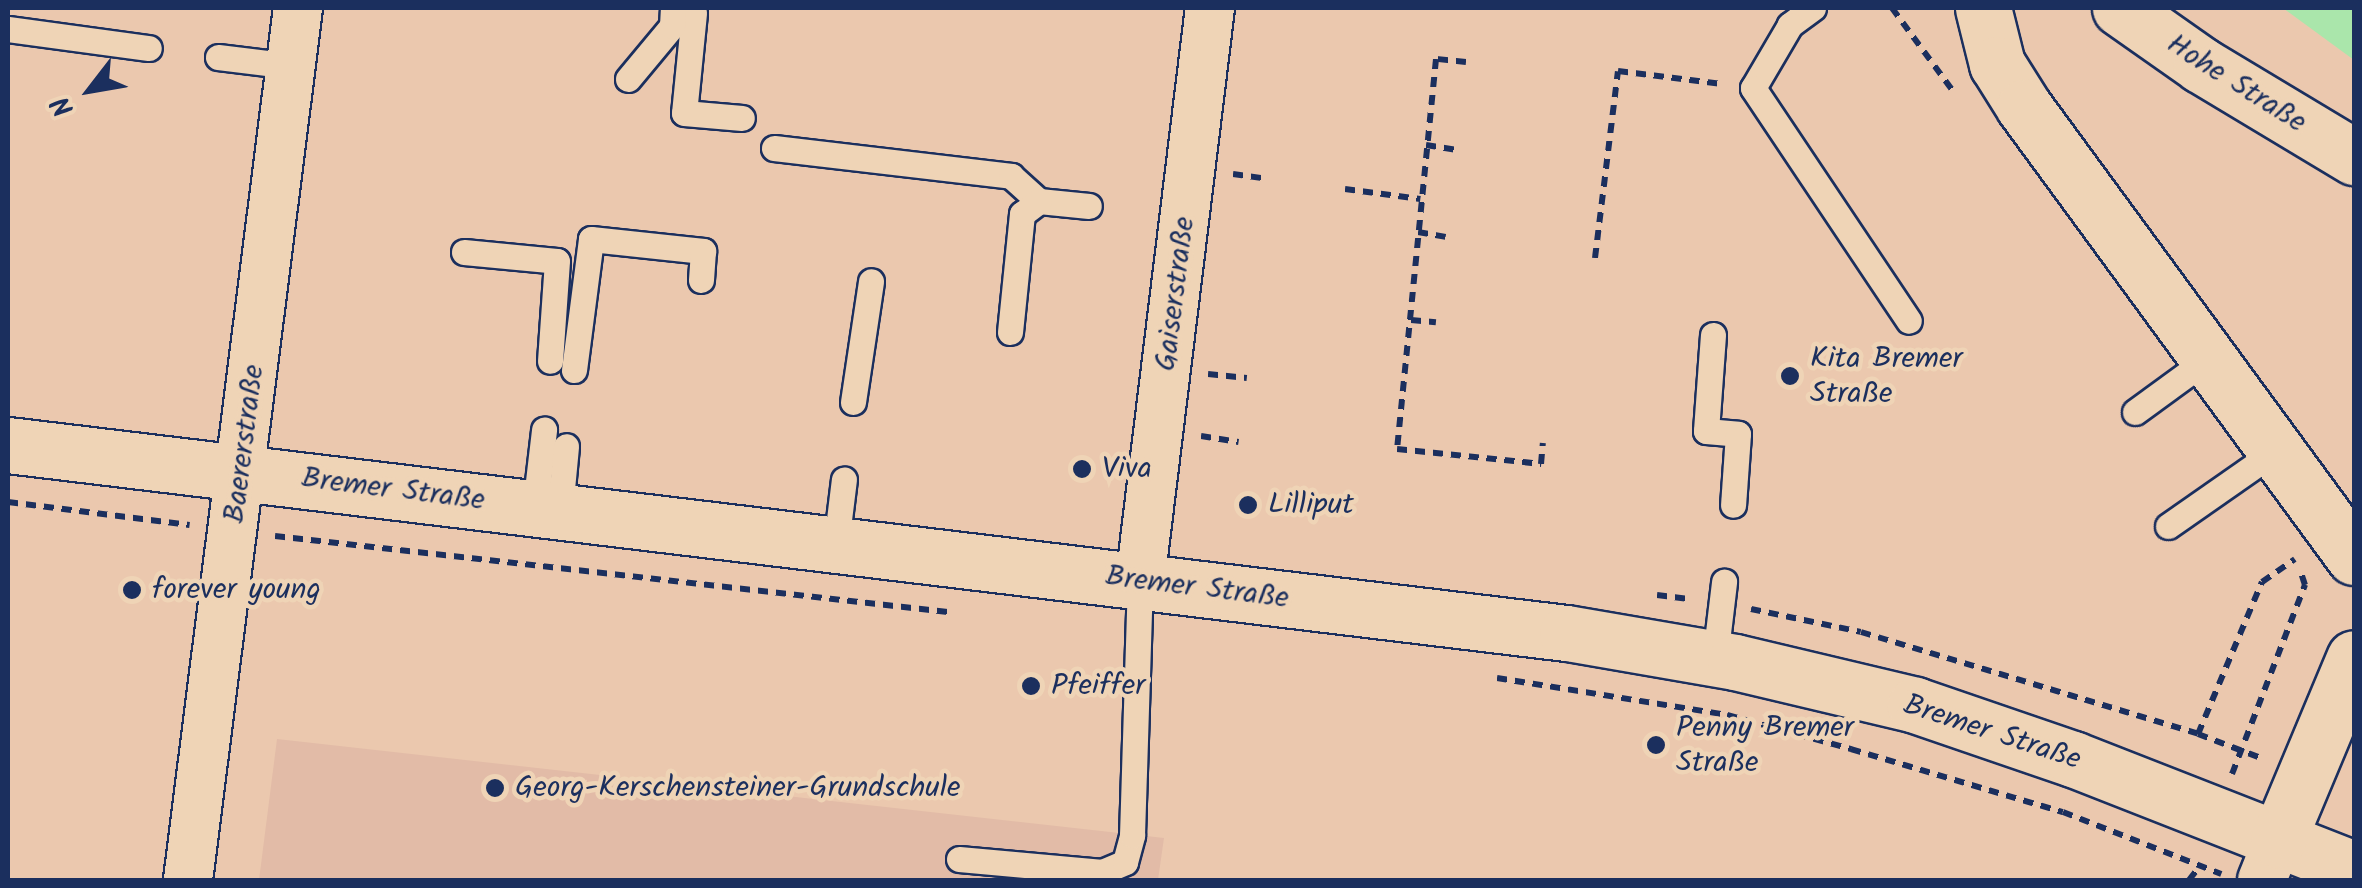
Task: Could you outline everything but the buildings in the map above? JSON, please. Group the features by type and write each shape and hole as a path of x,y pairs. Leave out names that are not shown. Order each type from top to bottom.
{"main road":[{"path":"1983,8 1997,64 2015,93 2354,557"},
{"name":"Hohe Straße","path":"2120,8 2202,65 2354,157"},
{"name":"Bremer Straße","path":"8,444 1567,632 1715,658 1915,705 2073,759 2270,860 2354,869"},
{"path":"2270,860 2354,658"}],"street":[{"name":"Baererstraße","path":"188,880 298,8"},
{"name":"Gaiserstraße","path":"1140,581 1169,214 1210,8"}],"lane":[{"path":"1812,8 1790,25 1752,88 1909,322"},
{"path":"628,79 684,11"},
{"path":"684,11 684,113 742,118"},
{"path":"8,30 148,48"},
{"path":"218,57 292,66"},
{"path":"774,148 1011,176 1039,200 1089,206"},
{"path":"1010,332 1022,214 1039,200"},
{"path":"464,252 557,262 562,365 591,239 704,251 701,280"},
{"path":"854,402 870,280"},
{"path":"1713,335 1706,431 1738,434 1733,504"},
{"path":"2135,412 2209,358"},
{"path":"544,430 547,508"},
{"path":"547,508 566,446"},
{"path":"2168,526 2277,450"},
{"path":"836,544 844,479"},
{"path":"958,859 1102,872 1125,862 1132,834 1140,581"},
{"path":"1715,658 1724,592"}],"path":[{"path":"1466,62 1436,59 1398,449 1425,455 1541,464 1543,443"},
{"path":"1594,258 1618,71 1752,88"},
{"path":"1426,145 1456,150"},
{"path":"1346,189 1420,200"},
{"path":"1417,232 1446,237"},
{"path":"1411,320 1436,322"},
{"path":"8,502 198,526"},
{"path":"269,535 963,613"},
{"path":"1724,592 2240,749 2305,585 2296,558 2262,582 2198,734"},
{"path":"1479,675 1727,715 2063,812 2236,880"},
{"path":"2189,880 2200,866"}],"shaded area":[{"name":"Georg-Kerschensteiner-Grundschule","path":"277,739 1164,838 1158,880 259,880"}],"green space":[{"path":"2283,8 2354,8 2354,60"}],"place":[{"name":"Kita Bremer Straße","path":"1790,376"},
{"name":"Viva","path":"1082,469"},
{"name":"Lilliput","path":"1248,505"},
{"name":"forever young","path":"132,590"},
{"name":"Pfeiffer","path":"1031,686"},
{"name":"Penny Bremer Straße","path":"1656,745"},
{"name":"Georg-Kerschensteiner-Grundschule","path":"495,788"}]}
